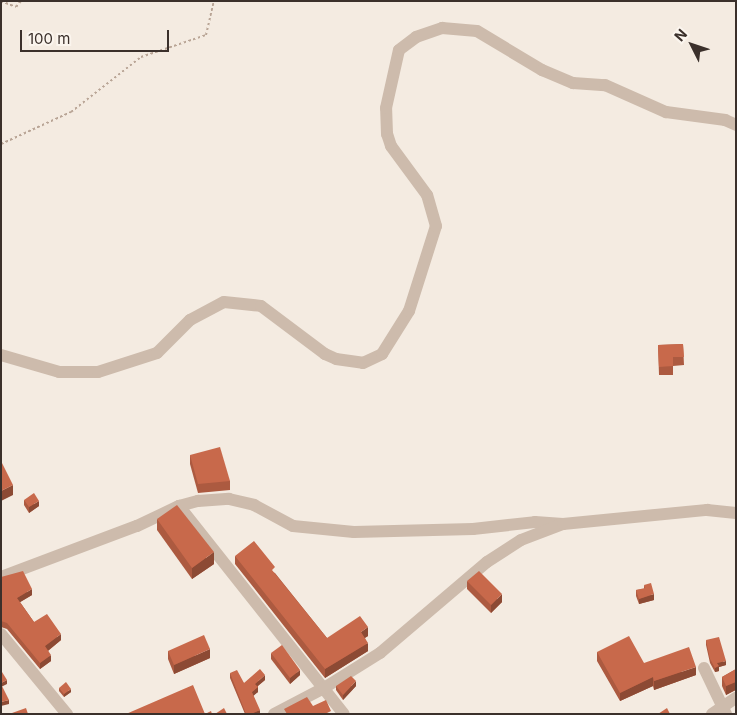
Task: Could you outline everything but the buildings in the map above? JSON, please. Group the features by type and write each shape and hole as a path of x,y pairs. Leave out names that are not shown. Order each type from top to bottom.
{"street":[{"path":"1,355 59,372 98,372 157,353 190,320 224,302 261,306 325,354 336,359 363,362 382,354 409,311 436,226 426,195 391,146 387,134 386,108 399,50 416,37 442,28 477,31 542,70 573,83 606,86 666,112 726,120 736,124"},
{"path":"1,577 137,526 179,506 229,499 254,505 293,526 354,532 473,530 535,522 563,524 707,510 736,513"},
{"path":"179,506 344,714"},
{"path":"274,714 324,688 417,624 487,562 521,540 563,524"},
{"path":"1,634 67,714"},
{"path":"704,668 720,712 736,698"}],"path":[{"path":"1,1 16,8 21,1"},
{"path":"1,144 71,112 141,58 206,35 214,1"}]}
